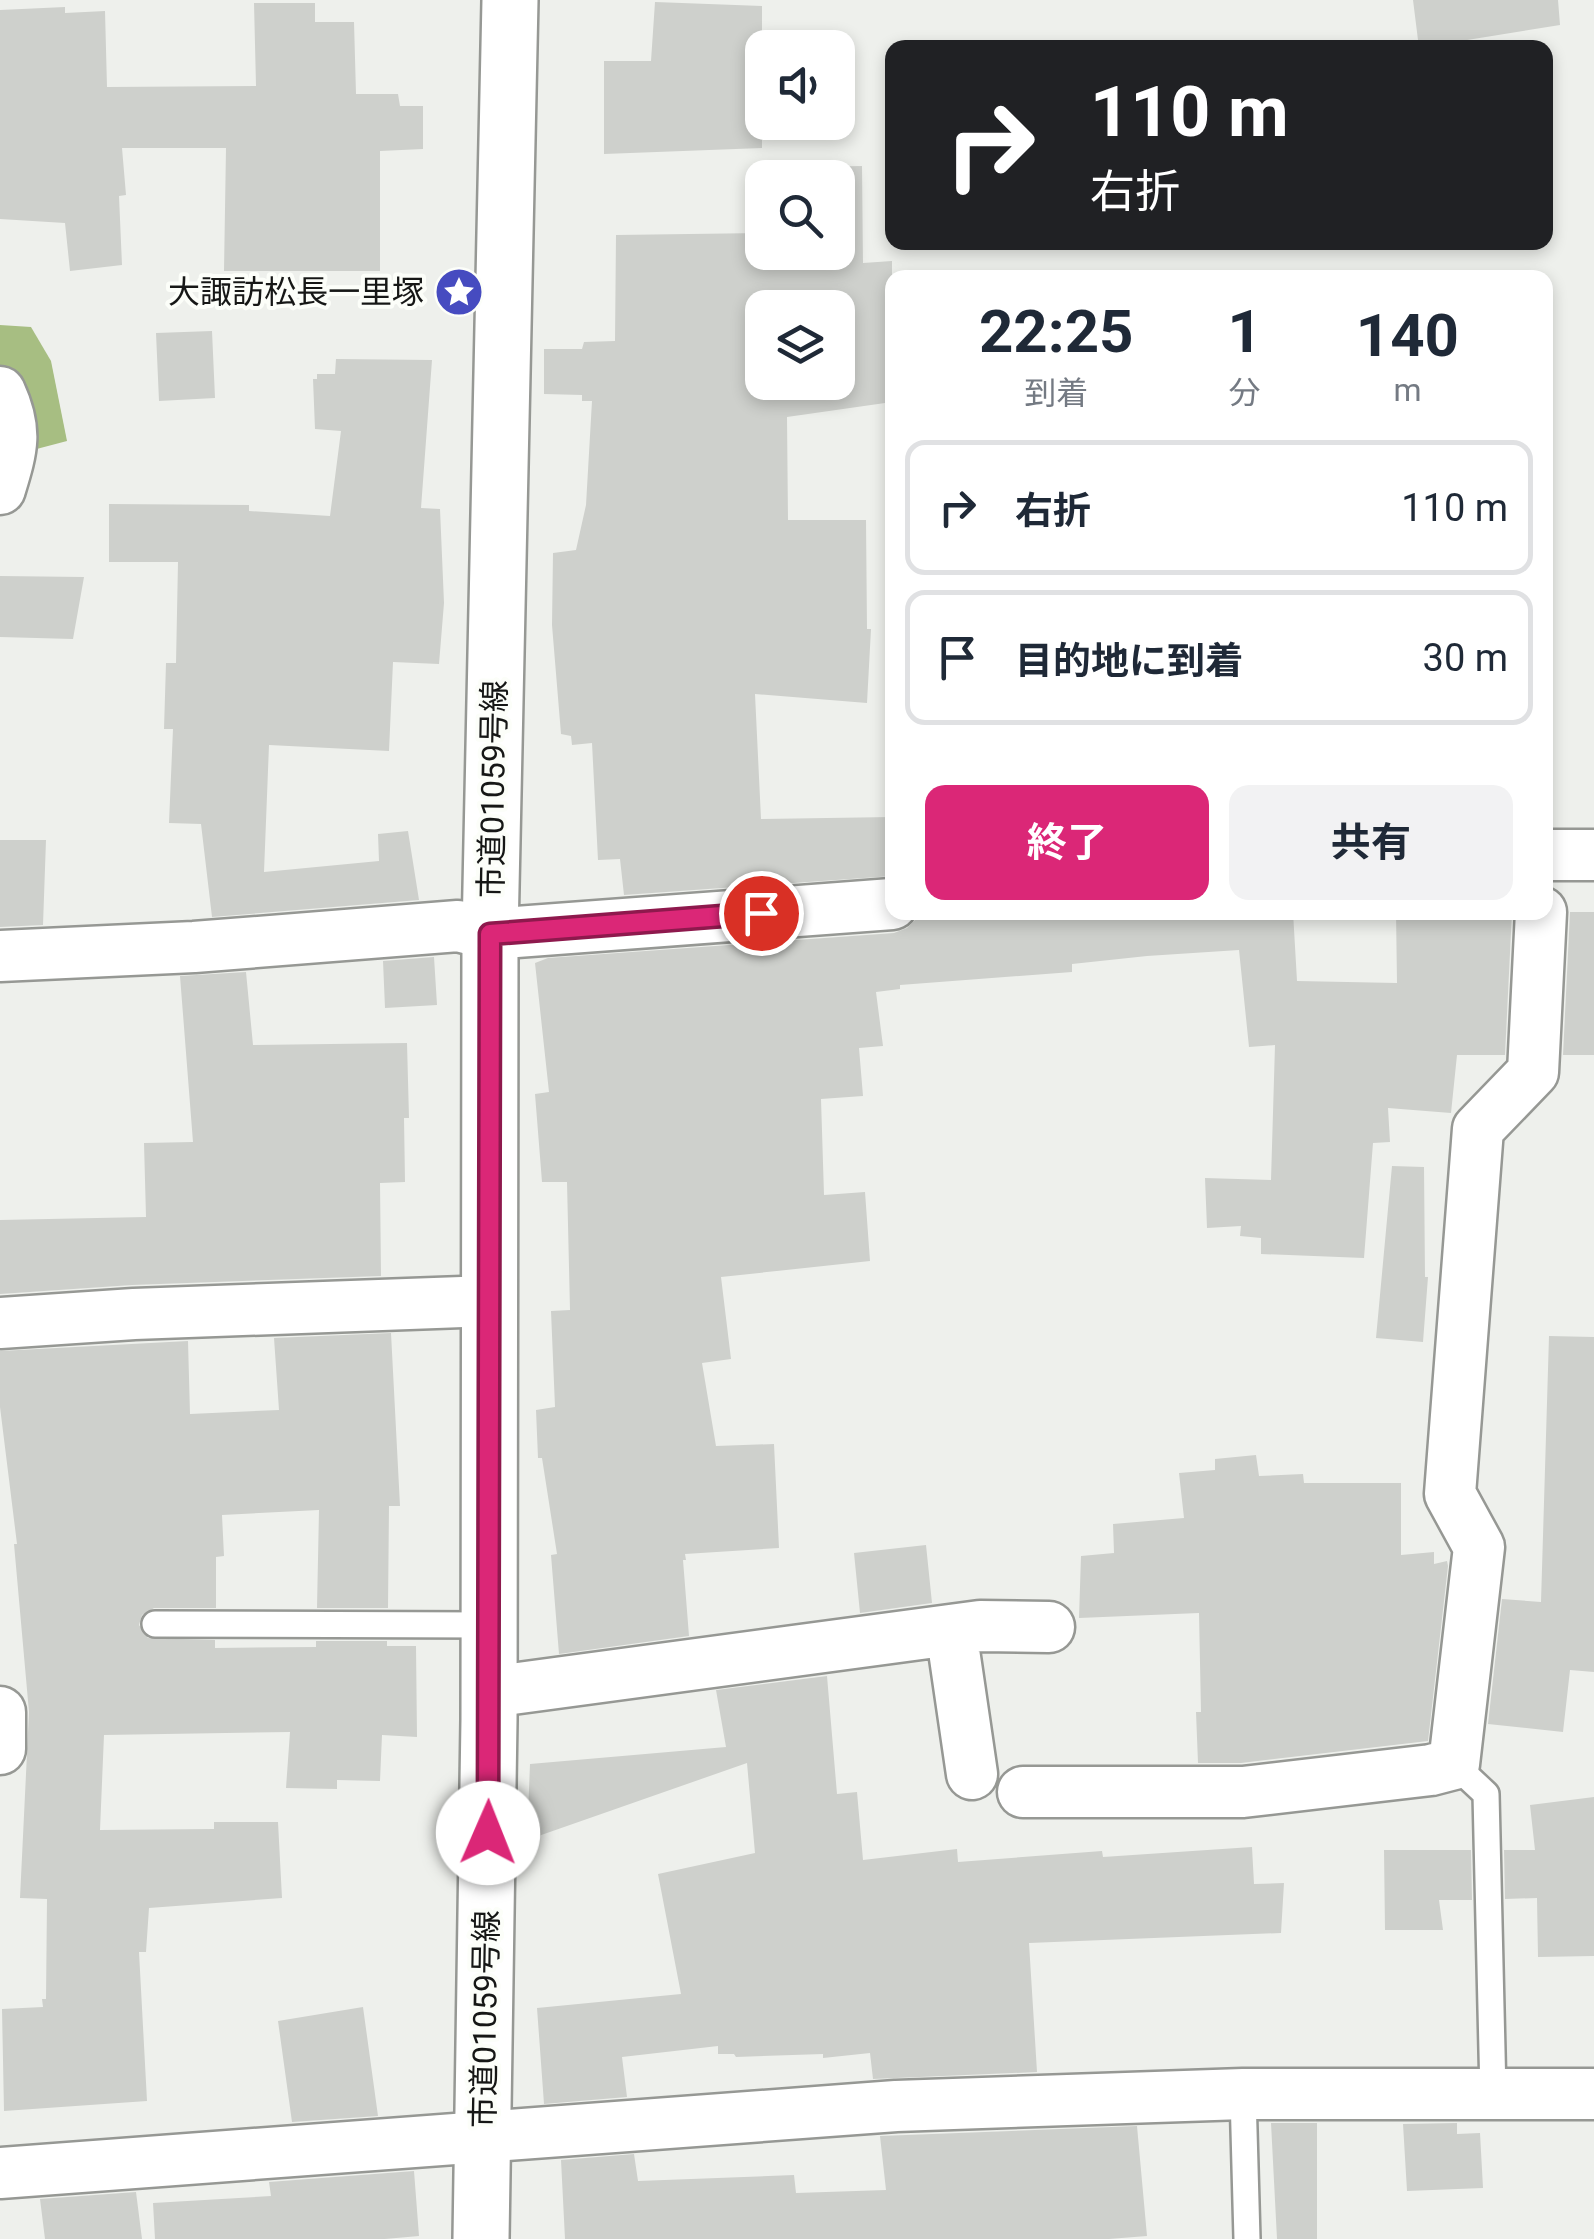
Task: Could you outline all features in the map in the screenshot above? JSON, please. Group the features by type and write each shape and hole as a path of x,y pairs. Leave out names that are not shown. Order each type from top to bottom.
{"street":[{"name":"市道01059号線","path":"482,2239 489,1692 490,934 502,230 510,0"},
{"path":"0,392 12,417 13,446 0,489"},
{"path":"1553,855 1594,856"},
{"path":"0,956 458,926 490,934 885,905"},
{"path":"1023,1792 1243,1792 1454,1764 1479,1547 1450,1494 1478,1129 1534,1072 1540,920"},
{"path":"0,1323 490,1301"},
{"path":"489,1692 980,1626 1049,1627"},
{"path":"951,1630 972,1774"},
{"path":"0,1712 0,1749"},
{"path":"0,2173 896,2106 1242,2094 1594,2094"}],"lane":[{"path":"155,1624 489,1624"},
{"path":"1454,1764 1486,1794 1493,2094"},
{"path":"1242,2094 1247,2239"}],"green space":[{"path":"0,325 31,327 51,361 67,441 10,456 0,455"}],"building":[{"path":"1413,0 1558,0 1560,25 1467,40 1418,40"},
{"path":"655,2 762,6 762,30 745,30 745,140 762,140 762,148 604,154 604,61 651,61"},
{"path":"254,3 315,3 315,22 354,22 356,94 398,94 400,106 423,106 423,149 380,151 380,271 224,271 226,148 122,148 126,195 119,196 122,265 70,271 65,223 0,219 0,10 65,7 65,13 105,11 107,87 256,86"},
{"path":"855,166 862,166 863,263 892,261 892,270 885,270 885,403 787,417 788,520 866,520 867,629 871,629 867,703 755,694 761,819 885,817 885,876 624,895 620,859 598,860 592,743 572,745 571,736 561,734 552,625 553,553 576,550 586,505 592,401 582,401 582,395 544,394 544,349 582,349 584,342 615,341 616,235 745,233 745,270 855,270"},
{"path":"212,331 215,398 159,401 156,333"},
{"path":"336,359 432,360 421,508 440,509 444,603 439,664 393,662 389,751 269,745 264,872 379,861 378,834 408,831 419,900 212,917 201,824 169,823 173,729 164,729 166,663 176,663 178,562 109,562 109,504 249,505 249,511 330,516 341,431 315,429 313,379 317,379 317,374 335,374"},
{"path":"0,576 84,577 73,639 0,637"},
{"path":"0,840 46,840 43,925 0,927"},
{"path":"1570,912 1594,912 1594,1055 1563,1055"},
{"path":"915,920 1293,920 1297,981 1397,983 1396,920 1512,920 1505,1055 1457,1055 1451,1113 1388,1108 1390,1142 1373,1143 1364,1258 1261,1254 1261,1238 1240,1236 1241,1226 1207,1228 1205,1178 1271,1180 1275,1045 1249,1047 1239,950 1072,964 1072,972 900,985 900,989 876,992 883,1046 859,1048 863,1096 821,1099 824,1195 865,1192 870,1261 721,1277 731,1359 702,1363 716,1446 774,1444 779,1548 685,1554 689,1636 559,1654 551,1555 557,1554 542,1458 538,1458 536,1410 555,1407 551,1311 570,1310 567,1182 542,1182 535,1094 549,1092 535,963 548,958 894,933"},
{"path":"434,957 437,1005 385,1008 383,961"},
{"path":"246,972 253,1045 407,1043 409,1118 404,1118 405,1182 380,1183 381,1276 0,1294 0,1220 146,1217 144,1143 193,1142 180,976"},
{"path":"1392,1166 1424,1167 1428,1277 1423,1342 1376,1338"},
{"path":"391,1333 400,1506 389,1506 388,1608 317,1608 319,1510 222,1515 224,1556 216,1557 216,1608 154,1608 142,1615 139,1625 148,1638 215,1640 215,1648 316,1647 316,1641 387,1641 387,1646 416,1646 417,1737 382,1735 380,1781 337,1780 337,1789 286,1788 290,1732 104,1735 100,1830 214,1829 214,1822 278,1822 282,1898 149,1908 146,1952 139,1952 147,2101 4,2111 2,2009 43,2007 47,1899 20,1898 29,1712 17,1544 0,1407 0,1351 188,1341 190,1414 279,1410 274,1338"},
{"path":"1549,1336 1594,1337 1594,1672 1570,1670 1563,1732 1488,1724 1502,1599 1541,1602"},
{"path":"1256,1455 1259,1476 1303,1474 1304,1483 1401,1483 1401,1555 1434,1552 1434,1564 1447,1561 1448,1566 1428,1741 1241,1763 1198,1763 1199,1613 1079,1618 1081,1556 1114,1553 1113,1524 1184,1518 1179,1473 1215,1470 1215,1459"},
{"path":"926,1545 932,1603 860,1613 854,1553"},
{"path":"827,1676 837,1794 857,1792 863,1860 957,1849 958,1862 1102,1851 1103,1857 1252,1847 1254,1884 1284,1883 1281,1933 1029,1943 1037,2072 873,2079 870,2053 823,2058 823,2054 736,2057 718,2054 718,2046 622,2057 627,2097 544,2104 537,2008 681,1994 658,1874 755,1853 747,1763 527,1840 530,1764 726,1747 716,1690"},
{"path":"1594,1797 1594,1956 1538,1957 1537,1898 1505,1899 1504,1850 1535,1850 1530,1805"},
{"path":"1384,1850 1471,1850 1472,1900 1439,1900 1443,1930 1385,1930"},
{"path":"363,2007 378,2116 292,2122 278,2021"},
{"path":"1271,2123 1317,2123 1317,2239 1277,2239"},
{"path":"1457,2123 1457,2134 1480,2133 1483,2188 1407,2191 1403,2124"},
{"path":"1137,2126 1147,2236 565,2239 561,2160 634,2154 638,2181 794,2175 796,2193 886,2190 880,2136"},
{"path":"414,2171 419,2236 155,2239 153,2203 271,2196 269,2182"},
{"path":"136,2192 142,2239 45,2239 40,2199"}],"place":[{"name":"大諏訪松長一里塚","path":"459,292"}],"route":[{"path":"488,1833 490,934 761,913"}]}
